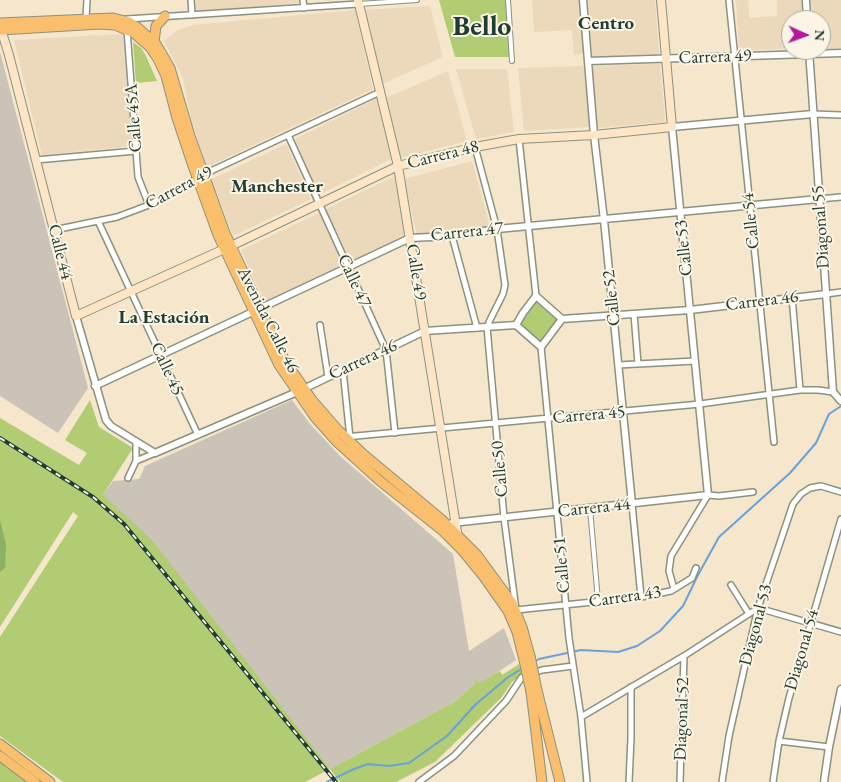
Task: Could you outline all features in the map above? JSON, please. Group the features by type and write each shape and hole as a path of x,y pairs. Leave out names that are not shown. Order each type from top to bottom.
{"main road":[{"name":"Calle 53","path":"662,0 672,127"},
{"name":"Calle 49","path":"358,2 398,166 441,428 451,523"},
{"path":"154,42 156,26 164,16"},
{"path":"0,27 86,19 120,19"},
{"name":"Avenida Calle 46","path":"120,19 137,27 163,53 170,68 200,177"},
{"path":"0,27 100,24 128,30"},
{"name":"Calle 44","path":"0,27 10,55 76,316"},
{"name":"Avenida Calle 46","path":"128,30 145,41 155,53 162,67 200,177 228,248 257,310 314,416 352,456 436,525 460,548 484,576 508,611 527,658"},
{"name":"Carrera 48","path":"76,316 228,248 398,166 474,147 519,139 594,135 672,127"},
{"name":"Avenida Calle 46","path":"300,390 349,439 451,523 457,534 481,559 516,610 524,633 527,658"},
{"path":"457,534 460,548"},
{"path":"527,658 534,691 560,782"},
{"path":"534,691 538,757 542,782"},
{"path":"0,744 50,782"},
{"path":"0,756 34,782"}],"street":[{"path":"86,19 87,0"},
{"path":"191,0 192,15"},
{"path":"303,0 304,8"},
{"path":"120,19 304,8 358,2 417,0"},
{"path":"508,0 512,61"},
{"name":"Calle 52","path":"583,0 594,135 614,316 641,597"},
{"name":"Calle 54","path":"729,0 774,442"},
{"name":"Calle 45A","path":"128,30 136,151 140,183 149,205"},
{"name":"Carrera 49","path":"588,62 781,53"},
{"name":"Diagonal 55","path":"810,60 834,394"},
{"name":"Carrera 49","path":"54,230 98,222 149,205 200,177 380,92"},
{"name":"Carrera 48","path":"672,127 814,114 841,115"},
{"name":"Calle 53","path":"672,127 708,495"},
{"name":"Calle 47","path":"288,136 386,350 395,433"},
{"path":"519,139 536,296 562,319 541,347 516,326 536,296"},
{"name":"Calle 50","path":"474,147 498,229 505,285 503,294 488,327 504,518 516,610"},
{"path":"36,160 136,151"},
{"name":"Carrera 47","path":"95,386 410,238 452,236 498,229 841,197"},
{"name":"Calle 45","path":"98,222 198,434"},
{"path":"452,236 477,328"},
{"name":"Carrera 46","path":"562,319 690,310 841,292"},
{"path":"792,297 800,390"},
{"path":"634,314 638,364"},
{"name":"Calle 44","path":"76,316 106,420 111,426 155,453"},
{"path":"320,325 328,377"},
{"name":"Carrera 46","path":"136,461 300,390 425,331 516,326"},
{"name":"Calle 51","path":"541,347 569,638 581,717 586,782"},
{"path":"618,365 695,361"},
{"path":"343,370 349,439"},
{"name":"Carrera 45","path":"349,439 441,428 700,404 770,396 800,390 818,390 834,394"},
{"path":"834,394 841,401"},
{"path":"128,478 136,461 136,442"},
{"name":"Diagonal 53","path":"722,782 729,736 758,608 794,504 807,489 821,486 841,492"},
{"name":"Carrera 44","path":"436,525 708,495 719,496 753,492"},
{"path":"674,589 669,571 672,556 708,495"},
{"path":"590,508 598,601"},
{"name":"Diagonal 54","path":"773,782 788,698 841,519"},
{"name":"Carrera 43","path":"516,610 641,597 674,589 692,578 696,568"},
{"path":"731,585 749,614"},
{"path":"581,717 684,656 758,608 841,632"},
{"name":"Diagonal 52","path":"680,782 684,656"},
{"path":"419,782 454,756 506,701 522,677 542,670 573,666"},
{"path":"629,782 631,687"},
{"path":"824,782 841,689"},
{"path":"779,741 829,748"}],"shaded area":[{"path":"195,0 299,0 299,3 196,12"},
{"path":"532,0 581,0 583,54 574,55 572,30 534,32"},
{"path":"588,0 655,0 659,54 592,57"},
{"path":"736,0 748,0 749,18 777,16 777,0 802,0 802,10 781,10 781,49 739,51"},
{"path":"811,0 841,0 841,48 831,48 831,10 812,10"},
{"path":"430,6 443,57 382,84 365,10"},
{"path":"355,10 373,89 207,167 191,119 183,78 164,41 178,30 193,25"},
{"path":"123,34 132,146 42,155 14,40"},
{"path":"0,52 88,388 58,433 0,396"},
{"path":"660,64 665,122 598,128 592,66"},
{"path":"584,66 589,127 524,131 518,68"},
{"path":"456,69 507,69 514,132 476,139"},
{"path":"448,71 467,141 400,158 386,98"},
{"path":"378,98 391,159 319,195 295,139"},
{"path":"286,144 311,199 233,236 212,179"},
{"path":"472,161 490,227 476,231 417,236 404,179"},
{"path":"395,176 405,236 351,261 326,209"},
{"path":"319,213 343,265 265,302 241,250"},
{"path":"292,400 311,425 340,456 453,554 469,651 504,628 516,660 480,684 475,683 456,701 330,769 103,495 113,481 139,479 145,466"}],"green space":[{"path":"439,0 508,0 511,57 455,57"},
{"path":"133,42 141,48 146,56 157,81 136,83"},
{"path":"536,300 559,319 541,344 518,325"},
{"path":"90,400 99,427 133,448 103,495 152,540 330,769 305,782 63,782 0,736 0,637 78,516 73,512 0,627 0,418 79,465 87,453 65,440"},
{"path":"0,520 6,545 5,568 0,572"},
{"path":"519,664 522,674 512,682 501,698 435,762 396,782 340,782 330,769 456,701 475,683 474,679 480,683 500,671 502,675"},
{"path":"0,761 28,782 0,782"}],"waterway":[{"path":"534,662 539,659 581,650 618,652 637,646 660,631 683,606 719,537 790,473 816,443 829,414 841,406"},
{"path":"327,782 368,764 389,766 409,763 447,736 475,705 507,678 523,668"}],"railway":[{"path":"0,438 93,497 124,524 336,782"}],"district":[{"name":"Centro","path":"606,24"},
{"name":"Bello","path":"482,27"},
{"name":"Manchester","path":"277,187"},
{"name":"La Estación","path":"164,318"}]}
